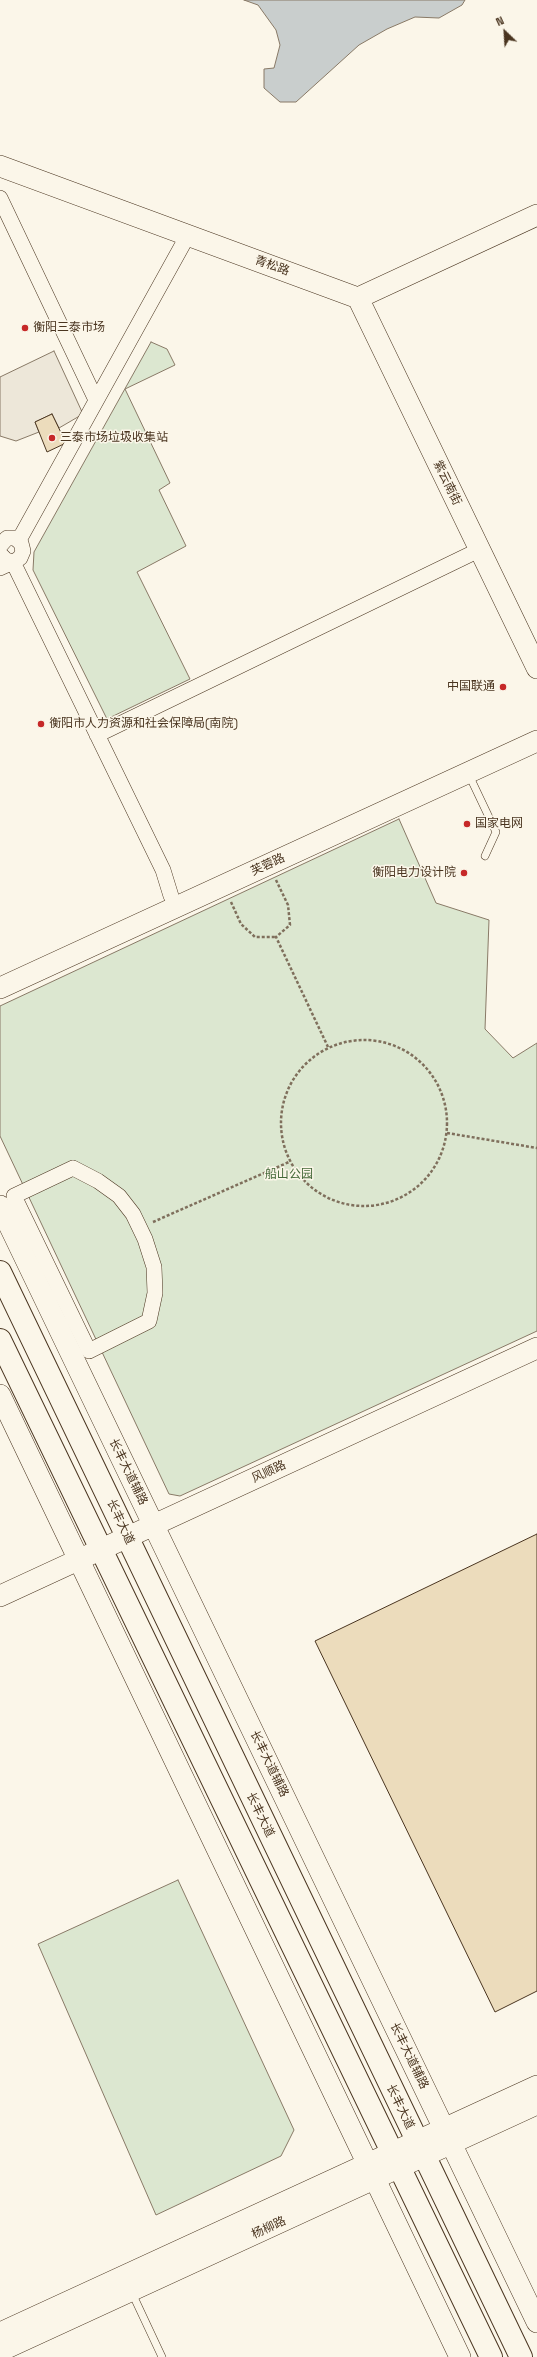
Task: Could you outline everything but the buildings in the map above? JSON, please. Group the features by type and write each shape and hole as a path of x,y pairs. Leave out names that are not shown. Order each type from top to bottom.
{"main road":[{"name":"长丰大道","path":"0,1272 521,2357"},
{"path":"0,1340 491,2357"}],"street":[{"name":"青松路","path":"0,166 358,298"},
{"path":"0,198 96,400"},
{"path":"358,298 537,214"},
{"path":"175,894 97,735 7,565 4,545 96,400 188,235"},
{"name":"紫云南街","path":"358,298 537,668"},
{"path":"4,545 23,551 20,558 7,565"},
{"path":"97,735 479,550"},
{"name":"芙蓉路","path":"0,975 537,728"},
{"name":"芙蓉路","path":"0,988 537,741"},
{"path":"73,1168 98,1181 119,1196 133,1214 140,1228 154,1266 155,1293 149,1321 89,1351 14,1196 73,1168"},
{"name":"长丰大道辅路","path":"0,1206 537,2322"},
{"name":"风顺路","path":"156,1531 537,1348"},
{"name":"风顺路","path":"0,1596 104,1555 537,1362"},
{"path":"0,1395 460,2357"},
{"name":"风顺路","path":"0,1609 81,1565"},
{"name":"杨柳路","path":"0,2332 372,2171 448,2136 537,2086"},
{"name":"杨柳路","path":"448,2136 537,2104"},
{"name":"杨柳路","path":"0,2352 131,2291 372,2171"}],"lane":[{"path":"468,773 496,832 484,856"},
{"path":"131,2291 162,2357"}],"path":[{"path":"223,886 241,924 255,937 276,937 290,925 288,905 269,865"},
{"path":"276,937 328,1047"},
{"path":"351,1040 379,1040 401,1048 430,1071 446,1105 447,1133 443,1151 422,1184 400,1199 371,1207 340,1204 312,1189 289,1162 281,1139 282,1106 298,1071 328,1047 351,1040"},
{"path":"447,1133 537,1148"},
{"path":"140,1228 289,1162"}],"green space":[{"path":"151,342 167,349 175,365 125,389 170,483 159,490 186,546 137,572 190,679 107,719 33,570 34,552"},
{"name":"船山公园","path":"399,819 436,903 489,920 485,1029 513,1058 537,1043 537,1331 180,1496 169,1494 0,1136 0,1006"},
{"path":"178,1880 294,2130 281,2156 156,2215 38,1944"}],"shaded area":[{"path":"244,0 465,0 462,5 439,18 415,17 387,29 359,45 296,102 280,102 264,88 264,69 274,68 280,45 276,30 258,5"},
{"path":"54,351 83,414 59,428 52,414 35,422 39,432 16,441 0,436 0,377"}],"place":[{"name":"衡阳三泰市场","path":"25,328"},
{"name":"三泰市场垃圾收集站","path":"52,438"},
{"name":"中国联通","path":"503,687"},
{"name":"衡阳市人力资源和社会保障局(南院)","path":"41,724"},
{"name":"国家电网","path":"467,824"},
{"name":"衡阳电力设计院","path":"464,873"}]}
